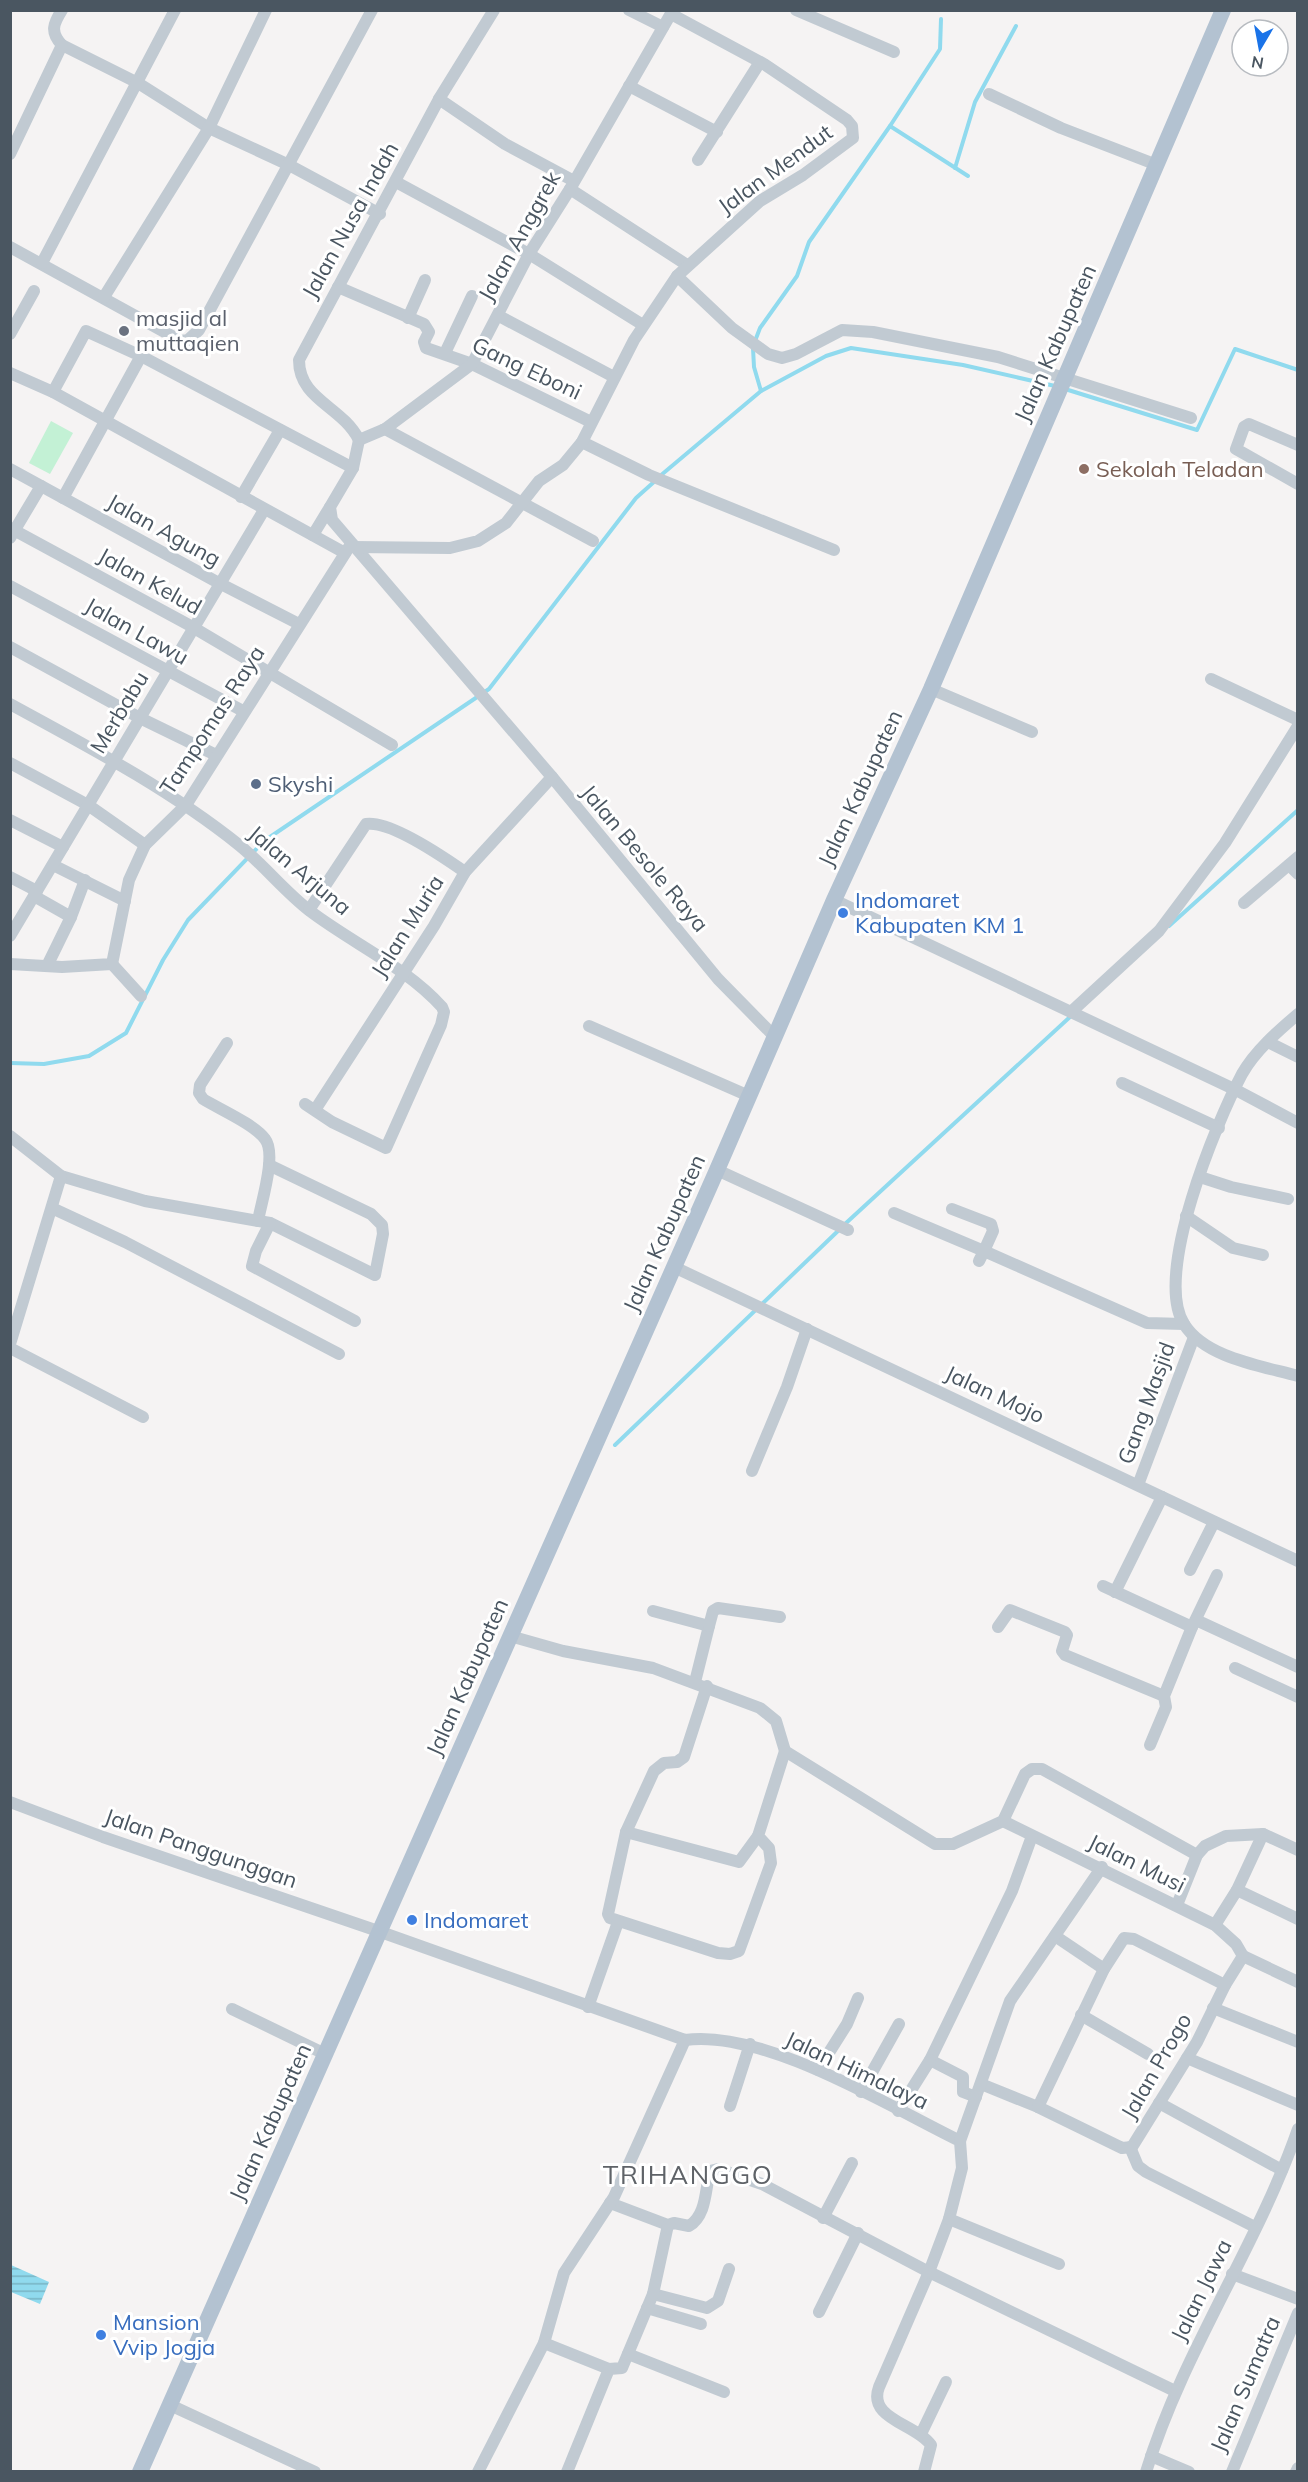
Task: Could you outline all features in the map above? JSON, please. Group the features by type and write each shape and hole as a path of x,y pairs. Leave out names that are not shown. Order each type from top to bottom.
{"main road":[{"name":"Jalan Kabupaten","path":"140,2472 674,1268 834,900 931,689 1223,10"}],"street":[{"path":"62,10 53,27 54,36 62,45 138,83 209,128 289,165 380,214"},
{"path":"42,263 175,10"},
{"path":"104,297 209,128 266,10"},
{"path":"10,247 181,341 193,337 372,10"},
{"name":"Jalan Nusa Indah","path":"359,440 346,420 321,400 299,376 299,360 380,214 440,99 494,10"},
{"path":"629,10 663,27"},
{"path":"796,10 894,52"},
{"name":"Jalan Anggrek","path":"359,440 385,429 472,364 499,316 529,254 572,185 672,12"},
{"name":"Jalan Mendut","path":"672,12 760,62 847,120 852,126 854,135 830,156 760,201 687,265"},
{"path":"10,154 62,45"},
{"path":"698,160 760,62"},
{"path":"629,86 717,132"},
{"path":"989,94 1072,133 1157,165"},
{"path":"10,373 53,392 313,535 350,548 450,548 478,541 506,523 539,481 563,465 582,442 643,325 687,265 572,185 505,144 440,99"},
{"path":"396,182 529,254 643,325"},
{"path":"677,276 732,328 768,354 782,358 842,330 858,330 998,357 1062,384 1191,418"},
{"path":"408,318 425,280"},
{"name":"Gang Eboni","path":"338,287 424,324 428,328 424,342 426,348 472,364 591,422"},
{"path":"11,332 34,291"},
{"name":"Gang Eboni","path":"445,353 472,296"},
{"path":"499,316 614,377"},
{"path":"53,392 86,331 141,356 353,468"},
{"path":"63,498 141,356"},
{"path":"1298,445 1249,424 1244,427 1236,449 1298,484"},
{"path":"385,429 593,541"},
{"path":"241,497 280,430"},
{"path":"313,535 353,468 359,440"},
{"path":"582,442 649,475 768,521 834,550"},
{"name":"Jalan Agung","path":"10,469 220,584 299,624"},
{"path":"12,532 41,486"},
{"name":"Jalan Besole Raya","path":"330,507 332,520 350,548 552,777 718,979 774,1036"},
{"name":"Merbabu","path":"10,936 264,510"},
{"name":"Jalan Kelud","path":"12,532 194,629 392,745"},
{"name":"Tampomas Raya","path":"113,966 134,865 145,845 186,805 243,711 350,548"},
{"name":"Jalan Lawu","path":"10,586 243,711"},
{"path":"10,647 140,718 216,755"},
{"path":"1211,678 1298,720"},
{"path":"931,689 1032,732"},
{"name":"Jalan Arjuna","path":"10,704 115,761 186,805 242,848 309,910 437,1002 444,1012 387,1146"},
{"path":"1076,1014 1159,931 1225,843 1298,726"},
{"path":"10,763 88,805 145,845"},
{"name":"Jalan Muria","path":"387,1146 384,1148 371,1143 310,1107 402,975 465,872 552,777"},
{"path":"10,820 63,847"},
{"path":"309,910 366,824 382,825 436,853 465,872"},
{"path":"53,865 125,901"},
{"path":"1244,903 1295,865"},
{"path":"10,877 70,917"},
{"path":"47,966 85,880"},
{"path":"834,900 1236,1090 1298,1123"},
{"path":"10,964 113,966 141,996"},
{"path":"1298,1014 1252,1059 1236,1090 1186,1216 1174,1289 1177,1308 1184,1324 1194,1336 1222,1353 1298,1376"},
{"path":"589,1026 749,1096"},
{"path":"1268,1042 1298,1057"},
{"path":"226,1043 200,1085 199,1093 203,1099 257,1131 266,1140 269,1150 269,1166 264,1222 252,1266 355,1321"},
{"path":"1122,1083 1219,1128"},
{"path":"10,1136 61,1176 145,1201 264,1222 375,1275 383,1234 379,1221 371,1214 269,1166"},
{"path":"717,1170 848,1230"},
{"path":"61,1176 54,1209 11,1341 143,1416"},
{"path":"1200,1177 1231,1187 1288,1199"},
{"path":"54,1209 125,1242 339,1354"},
{"path":"952,1209 991,1224 993,1232 981,1256"},
{"path":"894,1213 981,1256 1147,1323 1184,1324"},
{"path":"1186,1216 1233,1248 1263,1255"},
{"name":"Jalan Mojo","path":"674,1268 1298,1561"},
{"path":"752,1471 787,1387 807,1329"},
{"name":"Gang Masjid","path":"1138,1485 1194,1336"},
{"path":"1115,1592 1162,1497"},
{"path":"1190,1570 1215,1522"},
{"path":"1150,1745 1166,1707 1164,1696 1194,1623 1217,1575"},
{"path":"1103,1586 1298,1667"},
{"path":"758,1836 769,1848 771,1863 741,1946 736,1953 718,1953 618,1922 608,1915 626,1832 654,1771 664,1763 677,1762 684,1757 701,1684 713,1611 718,1608 780,1617"},
{"path":"998,1627 1010,1610 1020,1612 1065,1632 1067,1635 1062,1651 1065,1655 1164,1696"},
{"path":"653,1611 709,1626"},
{"path":"510,1636 563,1651 653,1668 701,1684 768,1712 779,1727 785,1751 758,1836 739,1862 626,1832"},
{"path":"1235,1668 1298,1697"},
{"path":"785,1751 935,1844 953,1844 1003,1821 1025,1774 1032,1769 1042,1769 1197,1855"},
{"name":"Jalan Panggunggan","path":"10,1802 103,1837 378,1931"},
{"name":"Jalan Musi","path":"1003,1821 1215,1925 1236,1944 1243,1956"},
{"path":"1215,1925 1237,1890 1263,1834"},
{"path":"1177,1905 1197,1855 1205,1846 1226,1836 1263,1834 1298,1850"},
{"path":"898,2110 930,2060 1012,1891 1032,1836"},
{"path":"924,2472 931,2445 921,2434 883,2412 876,2399 879,2386 929,2272 949,2219 962,2168 960,2141 1011,2001 1102,1868"},
{"path":"1237,1890 1298,1919"},
{"path":"588,2007 618,1922"},
{"name":"Jalan Himalaya","path":"378,1931 685,2040 706,2037 750,2044 818,2070 960,2141"},
{"path":"1055,1936 1104,1969"},
{"path":"1038,2107 1104,1969 1122,1940 1128,1937 1225,1985"},
{"path":"1243,1956 1298,1982"},
{"name":"Jalan Progo","path":"981,2084 1038,2107 1122,2148 1130,2147 1137,2142 1187,2058 1225,1985 1243,1956"},
{"path":"818,2070 847,2024 858,1998"},
{"path":"232,2008 324,2054"},
{"path":"1213,2008 1298,2042"},
{"path":"1081,2015 1148,2054"},
{"path":"861,2092 899,2024"},
{"path":"478,2472 544,2343 564,2273 610,2203 685,2040"},
{"path":"730,2106 750,2044"},
{"path":"1187,2058 1298,2104"},
{"path":"930,2060 963,2078 963,2092 976,2097"},
{"path":"1159,2103 1282,2170"},
{"name":"Jalan Jawa","path":"1146,2472 1175,2391 1256,2228 1298,2129"},
{"path":"1130,2147 1138,2166 1146,2172 1256,2228"},
{"path":"823,2218 852,2163"},
{"path":"610,2203 668,2225 671,2223 689,2226 694,2222 706,2198 709,2174 714,2169 762,2184 929,2272 1175,2391"},
{"path":"949,2219 1059,2264"},
{"path":"544,2343 609,2369 622,2368 653,2294 668,2225"},
{"path":"819,2312 858,2233"},
{"path":"653,2294 707,2308 718,2301 729,2269"},
{"path":"1232,2274 1298,2299"},
{"path":"647,2308 702,2325"},
{"name":"Jalan Sumatra","path":"1232,2472 1298,2313"},
{"path":"627,2354 724,2392"},
{"path":"567,2472 609,2369"},
{"path":"921,2434 946,2382"},
{"path":"170,2405 315,2472"},
{"path":"1151,2456 1189,2472"}],"green space":[{"path":"51,421 73,433 50,474 29,463"}],"water":[{"path":"11,2265 49,2282 40,2304 11,2292"}],"waterway":[{"path":"890,126 940,49 941,19"},
{"path":"955,168 975,102 1016,26"},
{"path":"755,341 760,328 797,276 809,242 890,126 968,176"},
{"path":"753,348 754,367 761,391"},
{"path":"660,476 761,391 826,356 851,348 963,365 1055,386"},
{"path":"1065,389 1197,430 1235,349 1298,370"},
{"path":"10,1063 44,1064 89,1056 126,1033 163,960 188,920 264,841 489,689 636,498 655,481"},
{"path":"1169,926 1298,810"},
{"path":"845,1224 1071,1016"},
{"path":"615,1445 839,1230"}],"place":[{"name":"masjid al muttaqien","path":"124,331"},
{"name":"Sekolah Teladan","path":"1084,469"},
{"name":"Skyshi","path":"256,784"},
{"name":"Indomaret Kabupaten KM 1","path":"843,913"},
{"name":"Indomaret","path":"412,1920"},
{"name":"Mansion Vvip Jogja","path":"101,2335"}],"district":[{"name":"TRIHANGGO","path":"688,2175"}]}
